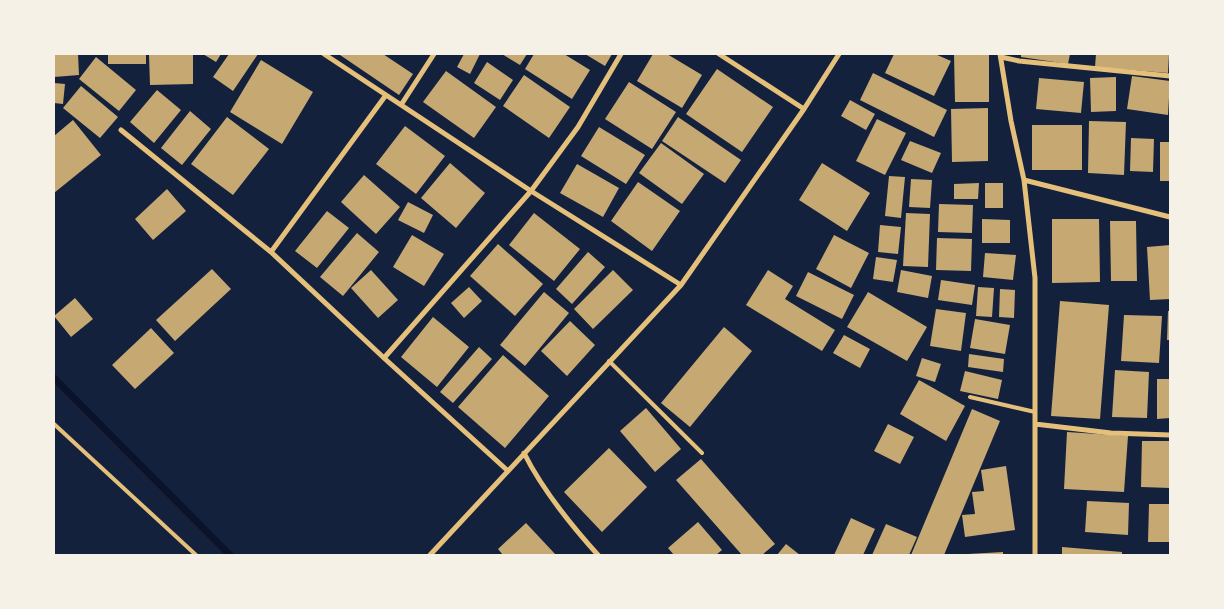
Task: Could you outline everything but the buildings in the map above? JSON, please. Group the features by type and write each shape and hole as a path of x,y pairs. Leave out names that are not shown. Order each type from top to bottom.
{"street":[{"path":"324,54 531,191 681,285"},
{"path":"400,104 434,54"},
{"path":"384,358 531,191 578,127 621,54"},
{"path":"719,54 804,109"},
{"path":"430,555 681,285 804,109 839,54"},
{"path":"1035,555 1035,278 1024,180 1011,121 1001,56 1019,61 1170,76"},
{"path":"271,252 386,95"},
{"path":"121,130 271,252 508,471"},
{"path":"1024,180 1170,216"},
{"path":"1035,424 1111,433 1170,435"},
{"path":"524,453 534,473 572,526 598,555"}],"lane":[{"path":"609,361 702,453"},
{"path":"970,397 1035,412"},
{"path":"54,424 196,555"}],"waterway":[{"path":"54,378 230,555"}]}
